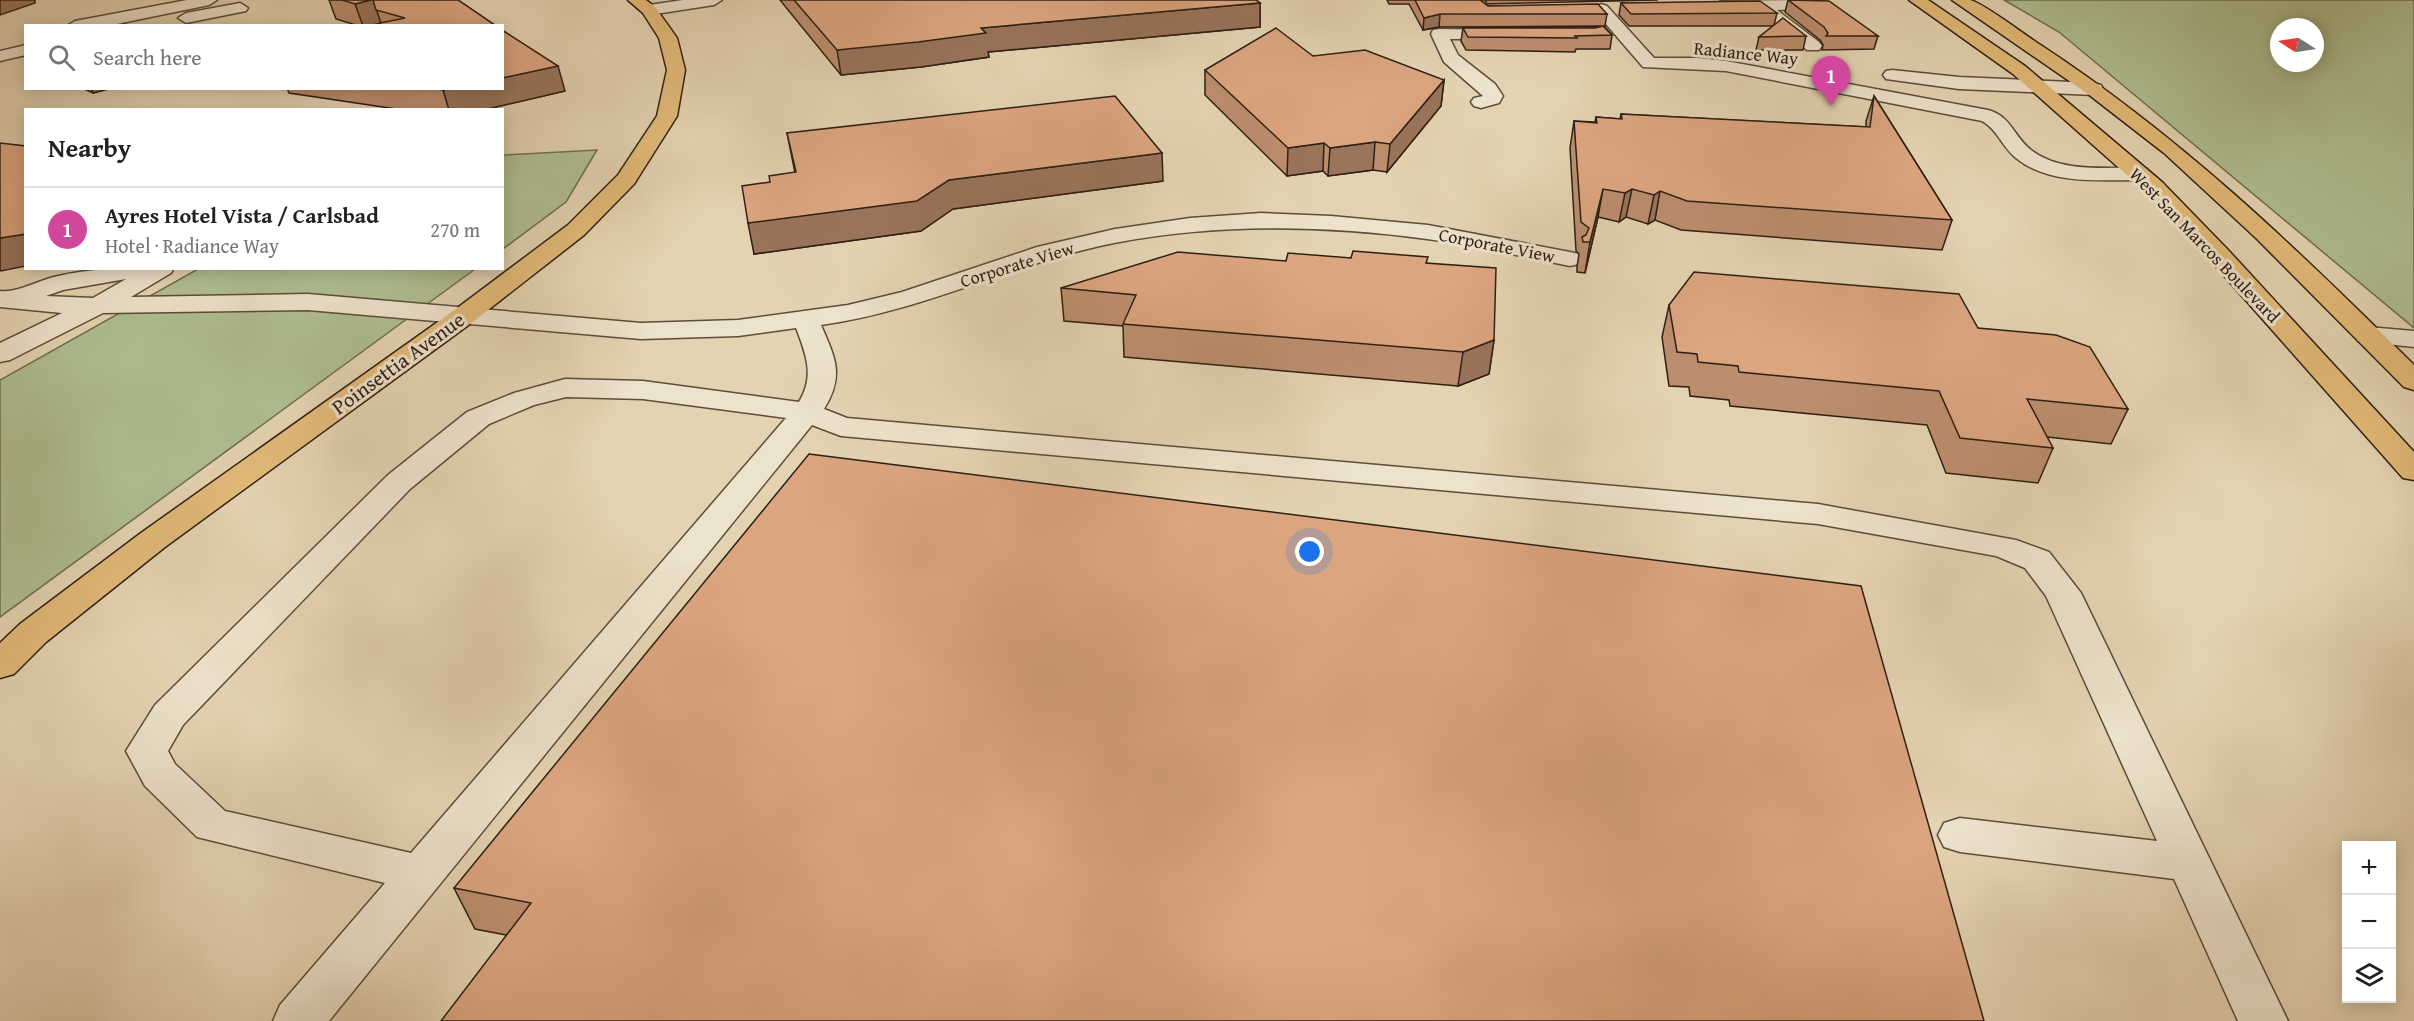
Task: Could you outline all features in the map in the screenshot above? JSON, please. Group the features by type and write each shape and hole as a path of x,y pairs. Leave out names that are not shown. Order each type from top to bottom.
{"main road":[{"name":"West San Marcos Boulevard","path":"1917,0 2019,70 2139,174 2220,256 2414,471"},
{"name":"West San Marcos Boulevard","path":"1960,0 2071,71 2170,148 2220,191 2414,381"},
{"name":"Poinsettia Avenue","path":"0,665 33,633 153,540 465,315 576,230 626,179 667,116 676,70 668,38 642,5"}],"street":[{"path":"81,24 164,20 209,0"},
{"path":"642,5 714,0"},
{"path":"113,4 164,20"},
{"path":"1761,5 1813,46"},
{"path":"1710,6 1812,5"},
{"path":"142,24 240,8"},
{"path":"1625,9 1595,9 1649,63 1699,63 1726,66 1988,116 2001,122 2024,154 2041,164 2056,169 2139,174"},
{"path":"1481,102 1492,99 1493,96 1488,88 1450,58 1439,34 1517,35 1493,19"},
{"path":"0,42 24,36"},
{"name":"Radiance Way","path":"1632,44 1744,51"},
{"path":"0,56 24,50"},
{"name":"Radiance Way","path":"1799,59 1822,63"},
{"path":"0,64 24,62"},
{"path":"1869,71 1929,81 2094,89"},
{"name":"Corporate View","path":"4,302 70,306 308,302 641,331 738,328 848,312 910,298 1046,252 1141,232 1190,225 1261,220 1331,223 1428,232 1570,259"},
{"path":"1141,232 1161,255"},
{"path":"4,302 58,283 133,270"},
{"path":"0,354 99,305 159,270"},
{"path":"298,1021 807,412 820,393 824,369 805,318"},
{"path":"2368,335 2414,339"},
{"path":"422,874 212,825 160,775 147,751 169,715 399,482 478,418 524,399 565,388 644,390 807,412 841,427 1771,509 1818,514 2004,547 2037,560 2063,593 2263,1021"},
{"path":"1960,835 2189,863"}],"green space":[{"path":"2004,0 2414,0 2414,328 2059,32"},
{"path":"597,150 566,202 504,248 504,155"},
{"path":"196,270 474,270 0,617 0,380"}],"building":[{"path":"342,0 371,0 355,4"},
{"path":"373,0 458,0 493,24 380,24 405,18 376,10"},
{"path":"794,0 1256,0 1260,3 981,28 986,33 837,50"},
{"path":"1415,0 1480,0 1488,6 1598,4 1607,14 1440,14 1424,18"},
{"path":"1788,0 1829,1 1878,36 1826,36 1828,33 1824,27"},
{"path":"1760,1 1777,13 1631,14 1621,3"},
{"path":"1783,18 1806,36 1759,37"},
{"path":"1603,26 1612,35 1575,36 1577,38 1468,37 1463,28 1595,28"},
{"path":"1276,28 1313,56 1365,50 1444,80 1390,144 1375,142 1330,148 1324,143 1288,148 1205,70"},
{"path":"504,31 558,66 504,78"},
{"path":"1115,96 1162,153 949,180 917,201 748,223 742,186 770,182 769,176 796,172 787,133"},
{"path":"1874,96 1952,220 1687,201 1660,191 1654,195 1632,189 1625,193 1603,189 1590,242 1583,242 1582,237 1586,235 1589,228 1581,222 1574,121 1597,123 1596,117 1622,119 1621,114 1870,127"},
{"path":"0,143 24,146 24,234 0,238"},
{"path":"1353,251 1428,257 1426,263 1496,268 1494,340 1463,352 1123,324 1136,295 1061,288 1178,252 1286,261 1288,253 1351,258"},
{"path":"1694,272 1959,294 1978,328 2056,335 2090,347 2128,409 2027,399 2053,448 1960,438 1939,391 1739,372 1738,366 1698,362 1697,354 1677,352 1669,305"},
{"path":"809,454 1861,586 1984,1021 441,1021 531,903 454,888"}],"place":[{"name":"Ayres Hotel Vista / Carlsbad","path":"1831,106"}]}
